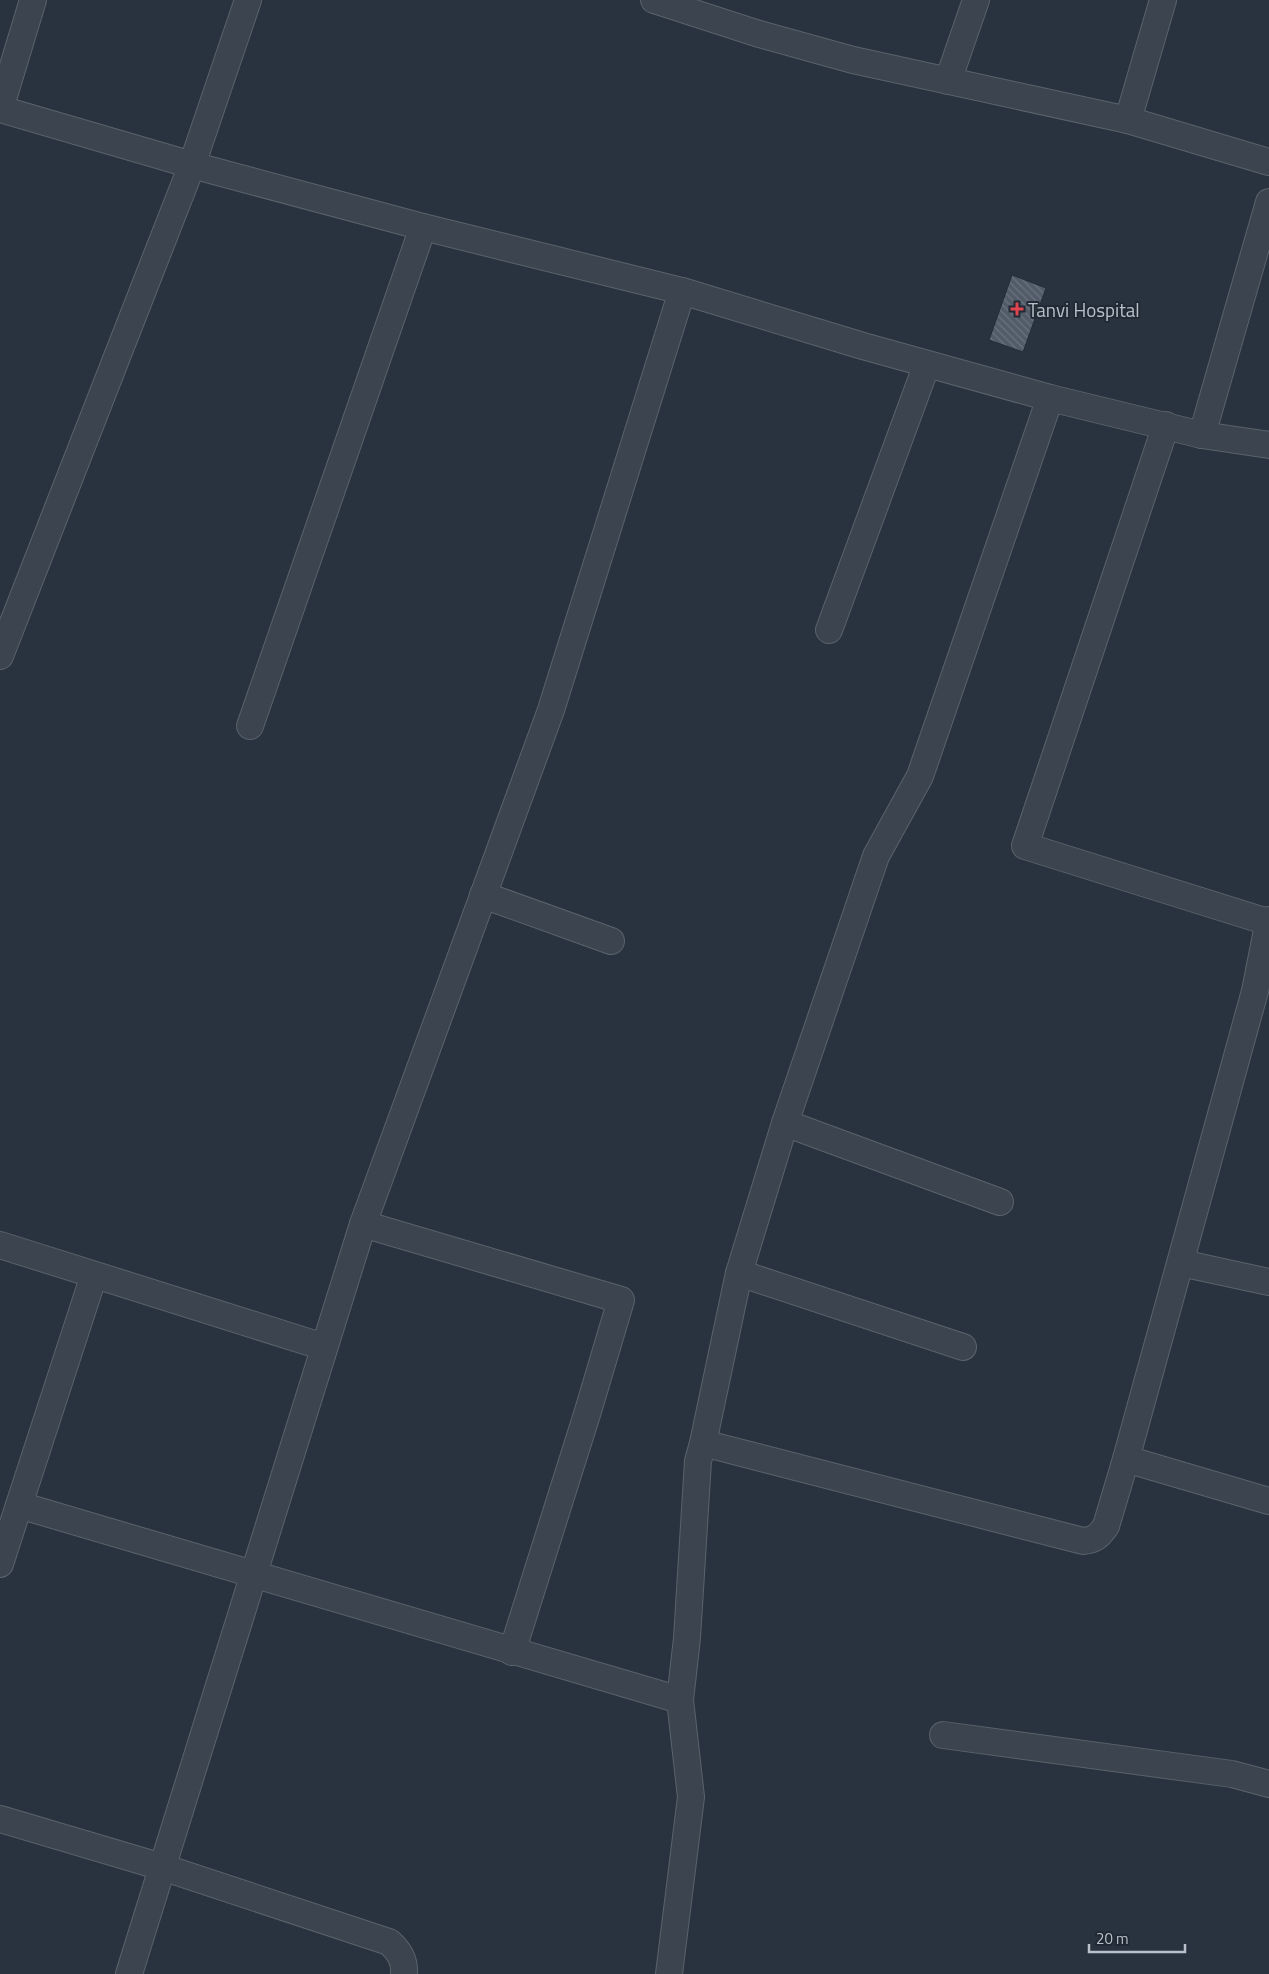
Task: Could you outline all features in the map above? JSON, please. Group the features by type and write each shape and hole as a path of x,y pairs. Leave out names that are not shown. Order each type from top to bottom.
{"street":[{"path":"32,0 0,109 192,165 423,227 682,291 863,346 1050,398 1202,435 1269,445"},
{"path":"0,656 192,165 248,0"},
{"path":"654,0 756,33 854,60 1128,120 1269,162"},
{"path":"948,81 976,0"},
{"path":"1128,120 1163,0"},
{"path":"1202,435 1269,202"},
{"path":"250,726 423,227"},
{"path":"128,1974 252,1573 363,1224 551,710 682,291"},
{"path":"829,630 927,364"},
{"path":"669,1974 691,1797 680,1700 687,1638 698,1462 704,1442 739,1274 786,1123 876,856 920,776 1050,398"},
{"path":"704,1442 1083,1542 1091,1541 1100,1536 1106,1526 1181,1264 1262,993 1269,921 1025,846 1166,425"},
{"path":"483,896 610,941"},
{"path":"786,1123 1000,1202"},
{"path":"363,1224 621,1300 512,1652"},
{"path":"0,1245 324,1347"},
{"path":"1181,1264 1269,1282"},
{"path":"739,1274 963,1347"},
{"path":"0,1564 94,1275"},
{"path":"1126,1460 1269,1501"},
{"path":"19,1505 680,1700"},
{"path":"943,1735 1232,1774 1269,1784"},
{"path":"0,1819 162,1867 389,1942 403,1958 404,1974"}],"building":[{"path":"1012,275 1046,288 1023,352 989,340"}],"place":[{"name":"Tanvi Hospital","path":"1017,309"}]}
